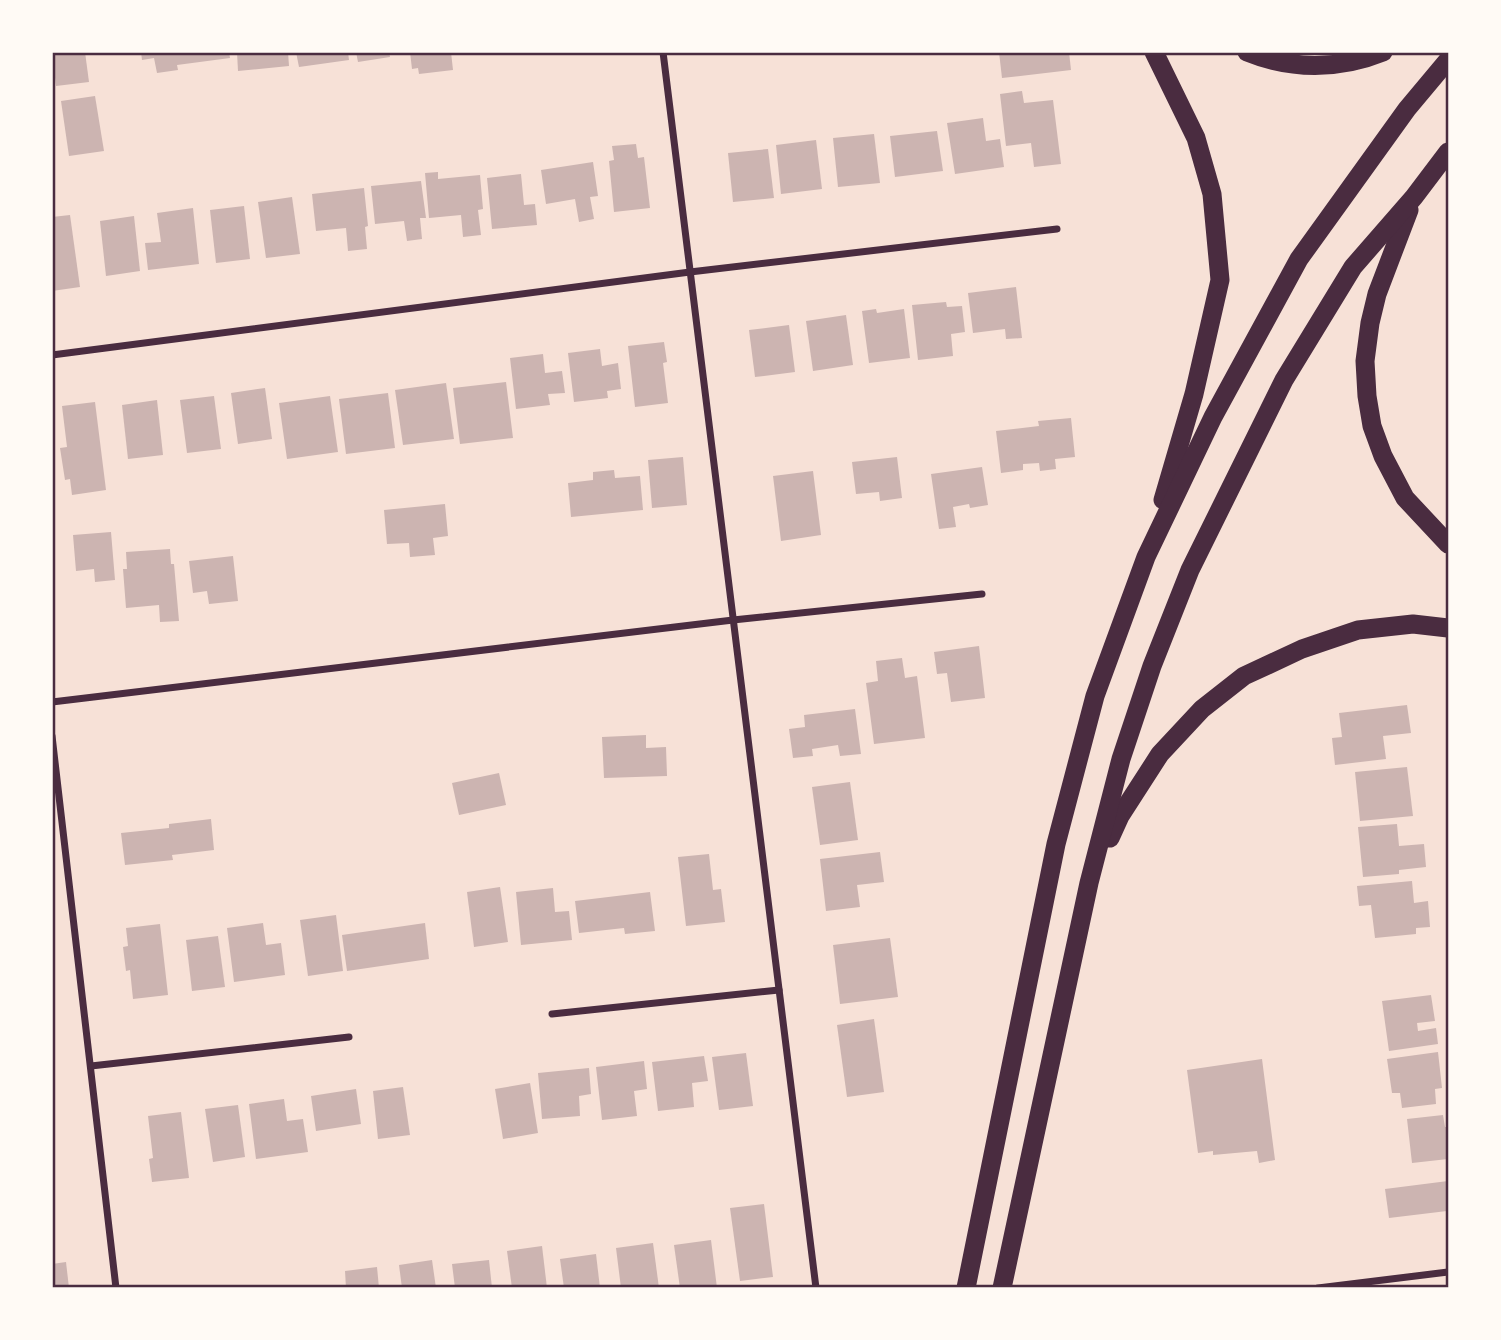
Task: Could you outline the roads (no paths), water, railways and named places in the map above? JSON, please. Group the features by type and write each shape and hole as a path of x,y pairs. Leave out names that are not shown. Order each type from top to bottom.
{"highway":[{"path":"966,1287 1056,844 1095,696 1146,557 1194,394 1220,280 1212,194 1196,138 1154,52"},
{"path":"1247,52 1284,64 1325,66 1363,61 1383,52"},
{"path":"1146,557 1213,417 1299,259 1407,109 1448,60"},
{"path":"1002,1287 1089,883 1125,746 1152,666 1190,570 1283,380 1353,267 1413,198 1448,152"},
{"path":"1413,198 1377,294 1370,323 1365,361 1367,396 1372,426 1383,456 1405,498 1448,544"},
{"path":"1089,883 1120,816 1160,754 1202,709 1244,676 1302,649 1358,630 1413,624 1448,628"}],"street":[{"path":"663,52 817,1287"},
{"path":"52,355 690,272 1057,229"},
{"path":"52,702 733,620 982,594"},
{"path":"52,736 116,1287"},
{"path":"552,1014 779,990"},
{"path":"91,1066 349,1037"},
{"path":"1318,1287 1448,1272"}]}
